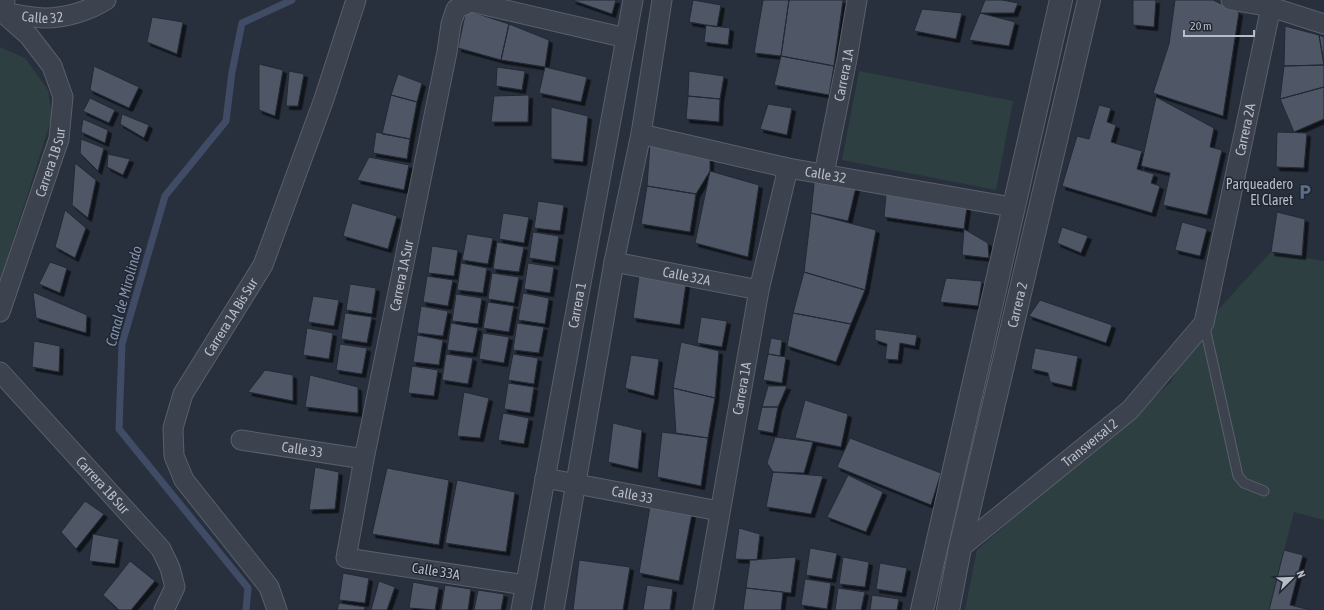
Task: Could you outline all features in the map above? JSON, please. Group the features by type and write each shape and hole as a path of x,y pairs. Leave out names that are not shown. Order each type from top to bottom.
{"street":[{"name":"Calle 32","path":"2,8 44,18 66,15 95,7 106,0"},
{"name":"Carrera 1A Bis Sur","path":"277,610 269,587 184,480 174,456 173,428 183,394 263,265 324,99 356,0"},
{"name":"Carrera 1","path":"521,610 633,0"},
{"name":"Carrera 1","path":"554,610 614,262 641,134 662,0"},
{"name":"Carrera 1A","path":"824,174 857,0"},
{"name":"Carrera 2","path":"922,610 1012,207 1061,0"},
{"name":"Carrera 2","path":"948,610 960,548 1089,0"},
{"path":"1231,0 1271,7 1324,24"},
{"name":"Carrera 1A Sur","path":"346,558 364,459 456,9 471,2 626,38"},
{"name":"Carrera 2A","path":"1204,323 1271,7"},
{"name":"Carrera 1B Sur","path":"0,312 59,139 64,97 52,66 29,36 2,8"},
{"name":"Calle 32","path":"641,134 788,168 1012,207"},
{"name":"Carrera 1A","path":"704,610 719,510 758,290 788,168"},
{"name":"Calle 32A","path":"614,262 758,290"},
{"name":"Transversal 2","path":"960,548 1130,410 1204,323"},
{"name":"Carrera 1B Sur","path":"0,372 161,548 170,568 175,587 164,610"},
{"name":"Calle 33","path":"241,440 364,459"},
{"name":"Calle 33","path":"545,478 719,510"},
{"name":"Calle 33A","path":"346,558 525,586"}],"lane":[{"path":"1204,323 1238,476 1244,484 1264,491"}],"shaded area":[{"path":"0,47 25,58 48,90 52,117 0,281"},
{"path":"859,71 1013,101 996,190 842,160"},
{"path":"1271,252 1324,261 1324,520 1294,512 1269,610 965,610 977,550 1171,382 1195,335"}],"building":[{"path":"572,0 616,0 612,14"},
{"path":"693,0 721,5 717,27 689,22"},
{"path":"763,0 789,0 781,56 754,53"},
{"path":"789,0 843,0 834,66 781,56"},
{"path":"985,0 1002,0 1018,3 1014,13 980,13"},
{"path":"1133,0 1156,0 1154,27 1133,25"},
{"path":"1175,0 1213,0 1239,12 1223,116 1153,93 1169,44"},
{"path":"922,9 962,13 956,39 914,31"},
{"path":"466,10 509,24 501,60 458,48"},
{"path":"980,13 1015,22 1009,46 969,40"},
{"path":"152,17 183,22 177,54 147,42"},
{"path":"509,24 549,40 545,67 501,60"},
{"path":"706,25 730,28 728,45 704,42"},
{"path":"1285,26 1319,35 1324,65 1284,66"},
{"path":"1319,35 1324,37 1324,63"},
{"path":"781,56 834,66 829,95 774,85"},
{"path":"259,64 283,70 275,116 259,110"},
{"path":"1324,65 1324,87 1280,99 1284,66"},
{"path":"94,66 139,87 129,108 90,90"},
{"path":"497,67 525,71 522,90 496,86"},
{"path":"545,67 587,77 581,102 539,93"},
{"path":"289,71 304,74 298,106 286,106"},
{"path":"689,71 724,76 720,99 688,96"},
{"path":"398,74 422,83 417,102 391,95"},
{"path":"1324,87 1324,119 1294,132 1280,99"},
{"path":"391,95 417,102 410,139 382,134"},
{"path":"529,95 528,122 491,122 494,96"},
{"path":"688,96 720,99 719,122 686,119"},
{"path":"1156,97 1214,128 1210,147 1222,150 1207,215 1163,205 1170,173 1141,166"},
{"path":"90,98 115,110 109,123 83,111"},
{"path":"768,104 792,108 787,135 760,129"},
{"path":"1099,105 1111,108 1107,122 1116,125 1111,142 1142,151 1137,169 1154,174 1151,183 1160,186 1152,213 1062,186 1077,136 1089,139"},
{"path":"551,107 588,116 583,162 551,159"},
{"path":"122,114 149,125 144,138 120,124"},
{"path":"83,119 108,130 105,143 81,132"},
{"path":"376,132 410,139 407,159 373,153"},
{"path":"1277,132 1307,133 1304,168 1276,167"},
{"path":"81,139 104,148 98,171 80,153"},
{"path":"650,144 710,154 710,171 696,194 647,186"},
{"path":"108,154 130,159 123,175 107,167"},
{"path":"369,157 409,165 404,190 357,180"},
{"path":"75,163 96,180 88,218 72,205"},
{"path":"710,171 759,185 748,257 695,243"},
{"path":"815,174 857,183 848,221 811,213"},
{"path":"647,186 696,194 690,232 641,224"},
{"path":"886,194 967,207 964,229 884,217"},
{"path":"538,201 564,205 560,231 534,228"},
{"path":"352,203 397,216 388,249 343,236"},
{"path":"65,210 86,228 75,258 55,247"},
{"path":"1277,212 1305,219 1302,256 1271,252"},
{"path":"503,213 529,217 524,243 499,239"},
{"path":"811,213 876,230 865,290 804,272"},
{"path":"1182,222 1207,229 1200,256 1175,250"},
{"path":"1062,227 1088,236 1081,253 1057,243"},
{"path":"964,229 988,243 989,258 962,255"},
{"path":"533,232 559,236 555,262 529,258"},
{"path":"467,234 493,238 488,264 462,260"},
{"path":"497,242 524,247 519,272 493,269"},
{"path":"432,246 458,250 454,276 428,273"},
{"path":"50,262 67,268 60,293 39,284"},
{"path":"461,263 487,268 483,293 457,290"},
{"path":"528,263 554,267 550,293 524,289"},
{"path":"804,272 865,290 851,324 793,313"},
{"path":"492,273 519,277 514,303 488,299"},
{"path":"427,276 453,280 448,306 423,302"},
{"path":"639,276 686,284 680,325 633,318"},
{"path":"946,278 982,281 978,306 940,302"},
{"path":"350,284 376,288 372,314 346,310"},
{"path":"33,292 87,315 86,333 36,318"},
{"path":"523,293 549,298 545,324 518,320"},
{"path":"456,294 482,298 478,324 452,321"},
{"path":"313,296 339,300 334,326 308,322"},
{"path":"1040,300 1112,325 1106,343 1029,316"},
{"path":"488,302 514,306 509,332 483,328"},
{"path":"421,306 448,311 443,336 417,333"},
{"path":"345,313 372,317 367,343 341,339"},
{"path":"793,313 851,324 836,362 787,346"},
{"path":"701,317 727,321 722,347 697,343"},
{"path":"451,323 478,328 473,353 447,350"},
{"path":"517,323 544,327 539,353 513,350"},
{"path":"307,328 333,333 329,359 303,355"},
{"path":"875,329 917,335 915,346 900,343 898,360 885,359 887,344 875,340"},
{"path":"483,333 509,337 504,363 479,359"},
{"path":"417,335 443,340 439,365 413,362"},
{"path":"771,338 782,340 780,356 768,354"},
{"path":"34,341 60,346 59,372 32,367"},
{"path":"681,342 719,351 715,398 673,388"},
{"path":"340,344 367,348 362,374 336,370"},
{"path":"1035,348 1078,356 1072,387 1050,382 1048,373 1031,369"},
{"path":"446,354 473,358 468,384 442,380"},
{"path":"513,354 538,358 534,384 508,380"},
{"path":"768,354 786,357 782,383 763,380"},
{"path":"631,355 659,359 654,396 625,388"},
{"path":"412,366 438,370 434,396 408,393"},
{"path":"265,370 293,375 293,401 248,392"},
{"path":"310,375 358,387 358,413 305,407"},
{"path":"508,383 534,387 530,413 504,409"},
{"path":"768,386 787,386 778,407 762,407"},
{"path":"673,388 715,398 708,438 676,433"},
{"path":"464,392 489,398 480,438 457,436"},
{"path":"805,400 848,414 841,447 795,438"},
{"path":"762,407 778,407 773,433 757,430"},
{"path":"503,413 529,418 524,444 498,440"},
{"path":"613,423 642,430 638,469 608,462"},
{"path":"662,432 708,438 701,486 657,477"},
{"path":"775,437 813,442 804,473 773,472 767,463"},
{"path":"850,438 941,473 931,505 837,467"},
{"path":"315,467 339,472 335,509 309,510"},
{"path":"387,468 449,480 439,545 372,534"},
{"path":"773,472 823,476 811,514 766,507"},
{"path":"848,475 883,492 866,532 827,517"},
{"path":"457,480 515,492 506,552 445,543"},
{"path":"85,501 104,514 76,549 61,532"},
{"path":"650,506 692,514 679,581 639,573"},
{"path":"739,528 760,534 757,560 735,559"},
{"path":"93,534 119,539 115,564 89,561"},
{"path":"810,548 837,553 832,579 806,575"},
{"path":"1284,550 1303,555 1290,605 1311,610 1269,610"},
{"path":"796,557 791,593 746,588 750,560"},
{"path":"843,557 869,562 865,587 839,584"},
{"path":"579,560 630,567 623,610 573,610"},
{"path":"130,561 155,581 131,610 119,610 103,595"},
{"path":"880,563 907,568 902,593 876,589"},
{"path":"343,573 369,578 365,603 339,600"},
{"path":"805,579 831,583 827,609 801,605"},
{"path":"379,581 395,587 387,610 371,610"},
{"path":"413,582 439,587 435,610 409,608"},
{"path":"445,585 471,589 468,610 441,610"},
{"path":"647,585 673,589 670,610 643,610"},
{"path":"746,588 783,592 781,610 743,610"},
{"path":"838,588 865,592 861,610 835,610"},
{"path":"478,590 504,594 501,610 474,610"},
{"path":"872,595 899,599 897,610 870,610"},
{"path":"339,603 365,607 364,610 337,610"}],"waterway":[{"name":"Canal de Mirolindo","path":"246,610 248,588 119,429 122,344 165,196 226,121 232,72 242,23 292,0"}],"place":[{"name":"Parqueadero El Claret","path":"1305,192"}]}
